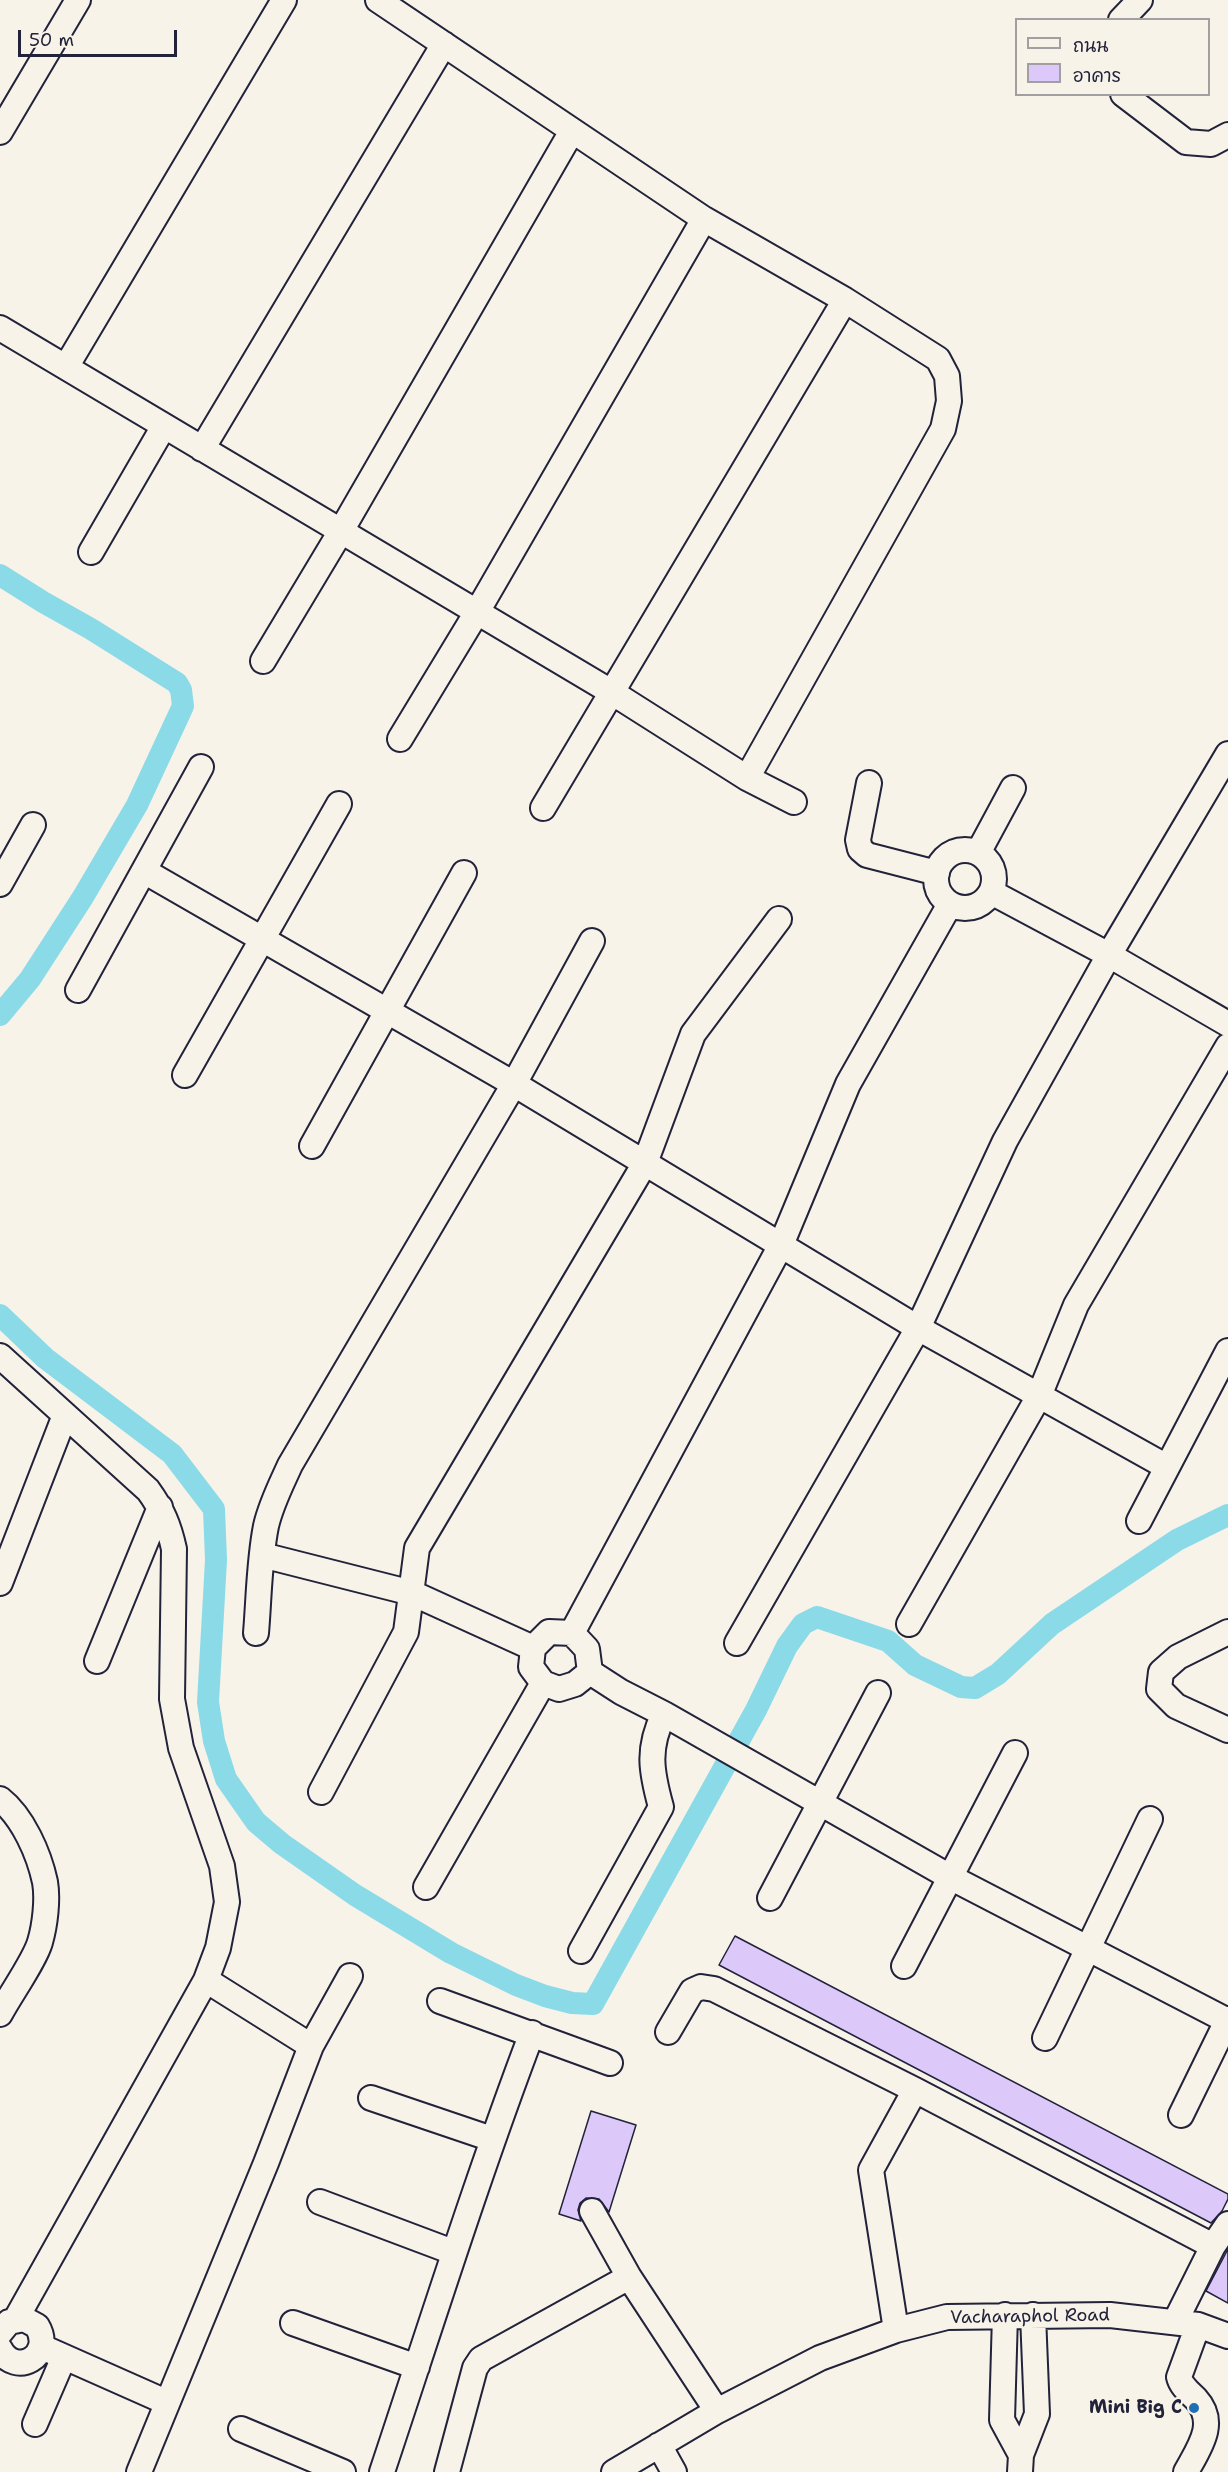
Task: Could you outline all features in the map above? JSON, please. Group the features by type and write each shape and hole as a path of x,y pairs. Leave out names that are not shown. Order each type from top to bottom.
{"street":[{"path":"0,132 78,0"},
{"path":"66,367 284,0"},
{"path":"378,0 704,219 845,300 938,359 947,376 949,401 943,429 747,778"},
{"path":"1123,18 1140,0"},
{"path":"202,449 444,44"},
{"path":"1126,96 1186,142 1211,144 1228,135"},
{"path":"263,661 341,531 572,131"},
{"path":"400,739 477,612 704,219"},
{"path":"543,808 845,300"},
{"path":"1,330 613,693 747,778 794,802"},
{"path":"91,552 164,426"},
{"path":"737,1643 918,1328 1005,1141 1109,955 1228,754"},
{"path":"78,990 201,767"},
{"path":"869,783 858,840 860,849 867,855 937,873"},
{"path":"978,854 1013,788"},
{"path":"185,1075 339,804"},
{"path":"0,884 33,825"},
{"path":"970,851 984,858 992,870 994,877 991,892 987,898 973,907 965,908 950,904 939,891 937,873 940,865 953,853 970,851"},
{"path":"144,871 514,1084 918,1328 1167,1467"},
{"path":"312,1146 464,873"},
{"path":"991,892 1109,955 1228,1024"},
{"path":"572,1633 781,1245 848,1084 950,904"},
{"path":"321,1792 406,1632 417,1548 645,1163 693,1034 779,919"},
{"path":"256,1633 261,1555 266,1525 274,1499 290,1465 514,1084 592,941"},
{"path":"909,1624 1039,1396 1076,1305 1228,1046"},
{"path":"1139,1521 1228,1351"},
{"path":"0,1356 148,1490 169,1525 174,1549 172,1699 182,1748 222,1866 227,1902 219,1948 206,1980 4,2330"},
{"path":"0,1583 64,1415"},
{"path":"97,1661 160,1507"},
{"path":"261,1555 412,1593 533,1648"},
{"path":"590,1672 575,1684 559,1689 543,1683 531,1667 533,1648 549,1632 572,1633 587,1649 590,1672 621,1692 718,1744 950,1877 1087,1950 1228,2020 1181,2115"},
{"path":"1228,1632 1178,1657 1161,1672 1159,1689 1176,1706 1228,1730"},
{"path":"426,1887 543,1683"},
{"path":"770,1898 819,1801 878,1693"},
{"path":"581,1951 661,1807 651,1764 655,1733 664,1714"},
{"path":"904,1966 1015,1753"},
{"path":"0,1799 19,1817 30,1839 45,1883 45,1914 40,1943 0,2014"},
{"path":"1046,2038 1150,1819"},
{"path":"139,2472 262,2174 311,2046 350,1976"},
{"path":"206,1980 311,2046"},
{"path":"668,2032 692,1991 701,1987 714,1989 915,2090 1213,2246"},
{"path":"440,2001 610,2062"},
{"path":"382,2472 453,2252 492,2139 532,2034"},
{"path":"896,2330 871,2170 915,2090"},
{"path":"371,2098 492,2139"},
{"path":"320,2202 453,2252"},
{"path":"592,2211 629,2277 717,2411"},
{"path":"1174,2322 1213,2246 1228,2224"},
{"path":"447,2472 475,2368 481,2359 629,2277"},
{"path":"1005,2315 1002,2420 1021,2463"},
{"path":"1021,2463 1036,2414 1033,2315"},
{"name":"Vacharaphol Road","path":"614,2472 717,2411 820,2358 896,2330 947,2317 1110,2315 1198,2325 1228,2336"},
{"path":"4,2330 24,2319 36,2326 40,2332 42,2347 35,2358 23,2363 6,2363"},
{"path":"293,2323 417,2367"},
{"path":"1186,2472 1205,2438 1208,2418 1200,2403 1180,2383 1179,2377 1198,2325"},
{"path":"42,2347 166,2402"},
{"path":"36,2424 64,2357"},
{"path":"241,2429 343,2472"},
{"path":"659,2445 674,2472"}],"building":[{"path":"735,1936 1228,2194 1222,2211 1211,2223 719,1965"},
{"path":"591,2111 636,2125 609,2212 599,2199 586,2198 580,2203 578,2210 581,2221 559,2214"},
{"path":"1228,2249 1228,2303 1206,2291"}],"waterway":[{"path":"0,575 177,683 181,690 183,706 137,805 83,897 30,979 0,1015"},
{"path":"0,1315 45,1358 172,1454 214,1509 216,1560 208,1702 214,1741 226,1779 256,1822 282,1844 355,1895 451,1953 516,1985 572,2003 593,2004 756,1710 787,1646 803,1624 817,1617 888,1641 915,1665 961,1687 975,1688 998,1674 1052,1624 1177,1540 1228,1515"}],"place":[{"name":"Mini Big C","path":"1194,2408"}]}
